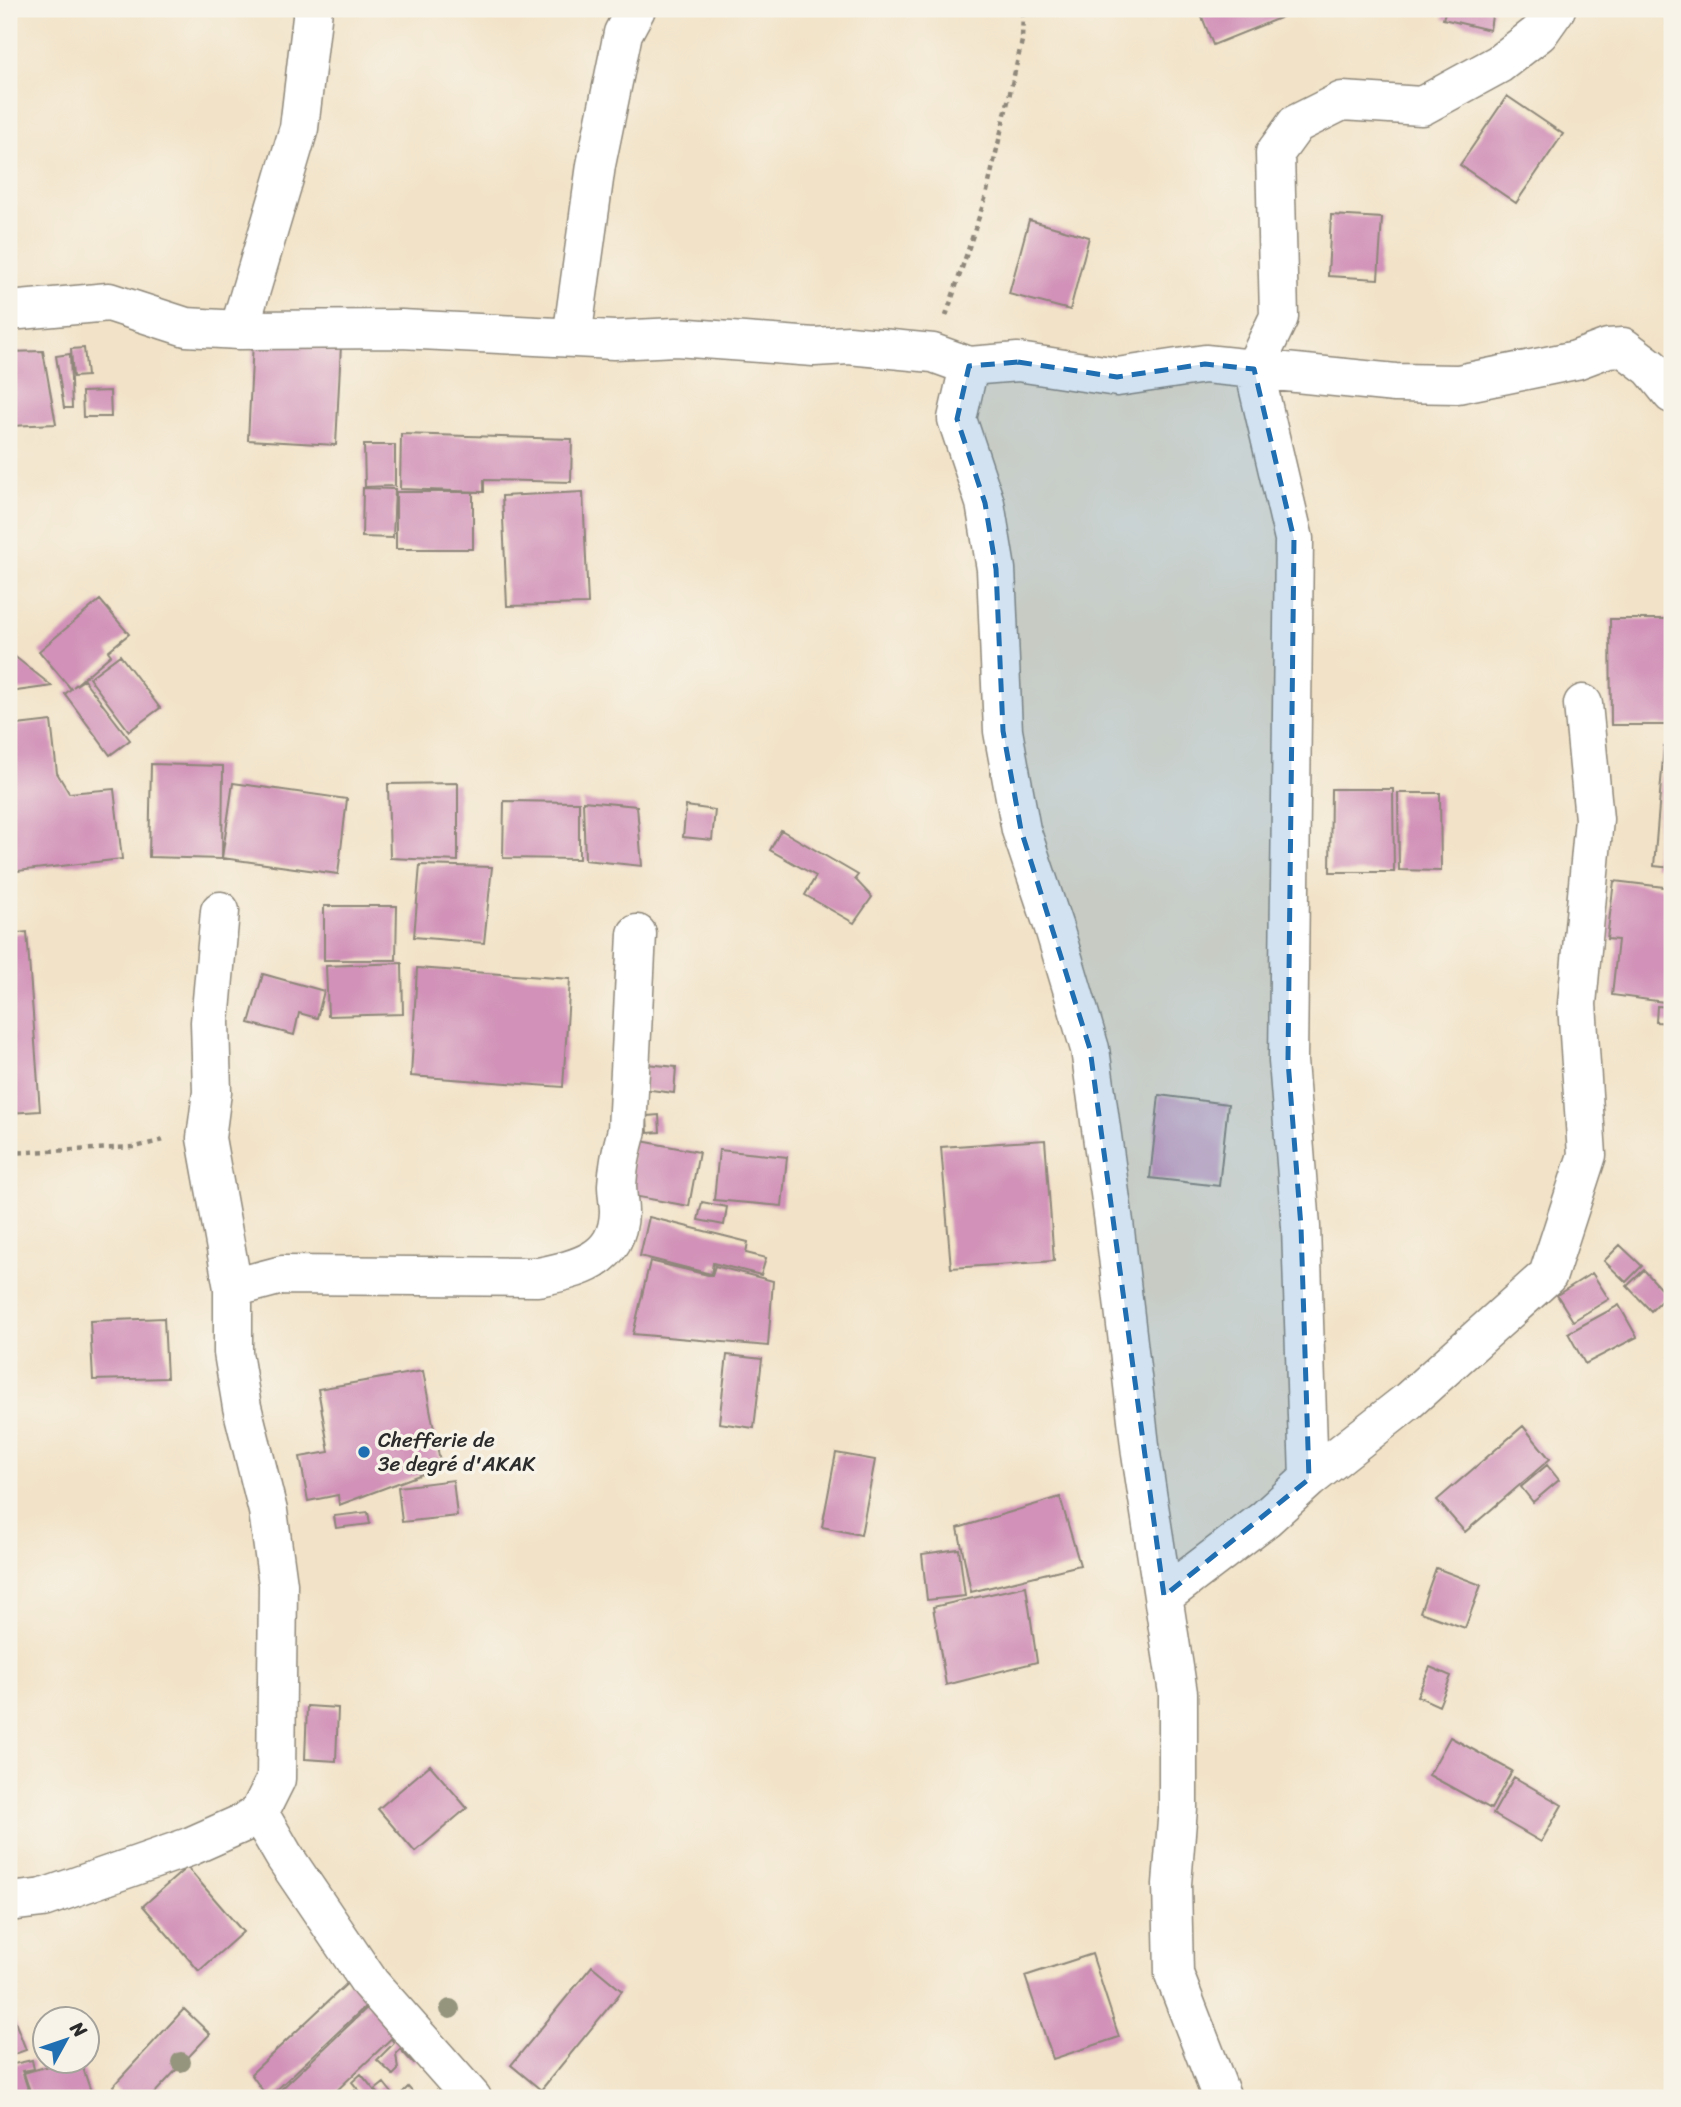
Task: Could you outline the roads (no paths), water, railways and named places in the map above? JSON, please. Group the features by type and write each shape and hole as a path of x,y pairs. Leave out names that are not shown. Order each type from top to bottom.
{"street":[{"path":"239,330 299,128 313,9"},
{"path":"572,338 596,165 623,33 636,9"},
{"path":"1309,1479 1301,1227 1288,1061 1294,539 1254,369 1279,317 1275,153 1296,124 1342,101 1422,106 1499,64 1539,33 1556,9"},
{"path":"9,311 109,302 186,327 239,330 401,329 614,340 676,337 814,347 849,345 933,353 970,366 1018,362 1117,377 1205,364 1395,383 1458,384 1576,360 1608,348 1623,347 1651,368 1672,394"},
{"path":"970,366 957,419 985,503 996,569 1003,731 1021,830 1090,1049 1142,1454 1178,1693 1178,1808 1172,1884 1174,1975 1222,2098"},
{"path":"1164,1597 1265,1520 1309,1479 1408,1401 1548,1275 1587,1155 1577,1004 1594,819 1583,704"},
{"path":"9,1902 43,1898 189,1847 259,1813 276,1779 278,1584 268,1511 242,1407 233,1353 233,1288 206,1139 212,1092 210,1022 220,911"},
{"path":"233,1288 282,1275 538,1277 569,1270 590,1262 604,1252 615,1238 619,1213 617,1186 627,1130 637,934"},
{"path":"259,1813 284,1856 370,1983 472,2098"}],"place":[{"name":"Chefferie de 3e degré d'AKAK","path":"364,1452"}]}
